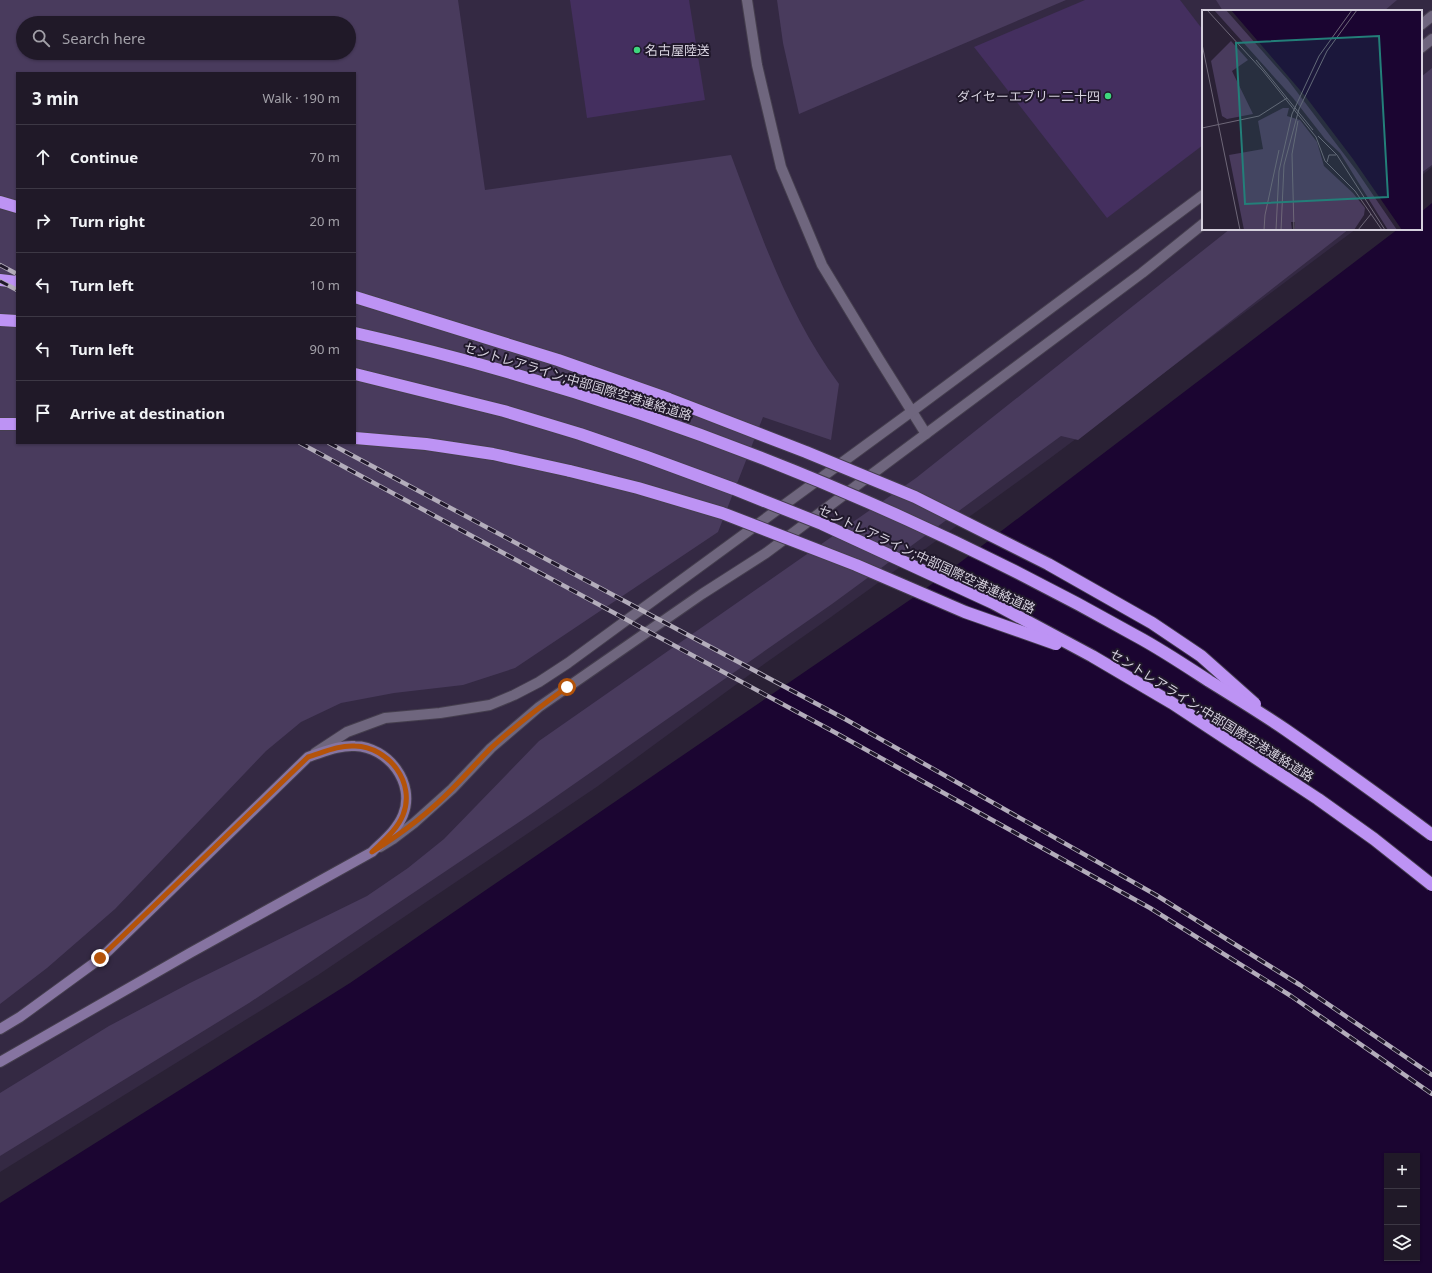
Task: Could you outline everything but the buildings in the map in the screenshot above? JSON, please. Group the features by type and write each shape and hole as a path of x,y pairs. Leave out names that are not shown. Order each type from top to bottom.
{"highway":[{"path":"0,202 16,207"},
{"path":"0,280 16,282"},
{"path":"356,298 558,360 669,399 806,452 915,497 1048,564 1152,623 1202,656 1284,729"},
{"path":"0,320 16,321"},
{"name":"セントレアライン;中部国際空港連絡道路","path":"356,333 414,346 490,367 593,397 693,431 782,466 892,513 1017,571 1141,638 1284,729 1432,835"},
{"name":"セントレアライン;中部国際空港連絡道路","path":"356,374 504,411 580,434 734,489 822,524 993,603 1092,656 1172,703 1318,799 1374,839 1432,885"},
{"path":"0,424 16,424"},
{"path":"356,438 426,444 493,454 578,473 676,499 722,513 856,565 965,612 1092,656"}],"street":[{"path":"0,1029 20,1017 100,958 308,757 340,746 357,746 381,753 390,761 401,775 406,792 406,804 403,815 398,825 388,837 372,852 190,953 0,1062"}],"lane":[{"path":"747,0 757,65 781,167 822,265 911,412 926,434"},
{"path":"1422,24 1432,16"},
{"path":"1422,47 1432,39"},
{"path":"308,757 347,732 385,718 440,713 490,704 514,695 539,682 568,663 911,412 1202,196"},
{"path":"372,852 393,839 414,823 452,789 491,748 539,708 702,594 766,553 1142,273 1202,225"}],"shaded area":[{"path":"0,0 1432,0 1432,167 1422,175 1422,10 1202,10 1202,230 1355,230 1049,459 760,667 598,786 318,975 0,1172"},
{"path":"0,0 458,0 485,190 731,155 753,215 790,302 821,358 839,384 831,440 763,417 718,532 515,668 463,685 394,693 341,703 301,722 266,751 115,909 47,968 0,1004"},
{"path":"777,0 1066,0 799,114 783,43"},
{"path":"1216,0 1397,0 1385,10 1222,10"},
{"path":"1432,68 1432,165 1422,172 1422,76"},
{"path":"1432,203 1432,1273 0,1273 0,1203 350,983 920,593 1397,230 1422,230 1422,211"},
{"path":"1229,230 1348,230 1078,440 1061,436 832,604 534,812 249,1003 0,1156 0,1093 109,1026 190,983 367,896 408,868 444,839 539,741 916,478"}],"railway":[{"path":"0,265 16,273"},
{"path":"0,281 16,289"},
{"path":"302,444 836,733 1150,908 1291,996 1432,1094"},
{"path":"331,444 845,719 1156,895 1300,985 1432,1075"}],"place":[{"name":"名古屋陸送","path":"637,50"},
{"name":"ダイセーエブリー二十四","path":"1108,96"}],"route":[{"path":"100,958 308,757 340,746 357,746 381,753 390,761 401,775 406,792 406,804 403,815 398,825 388,837 372,852 393,839 414,823 452,789 491,748 567,687"}]}
